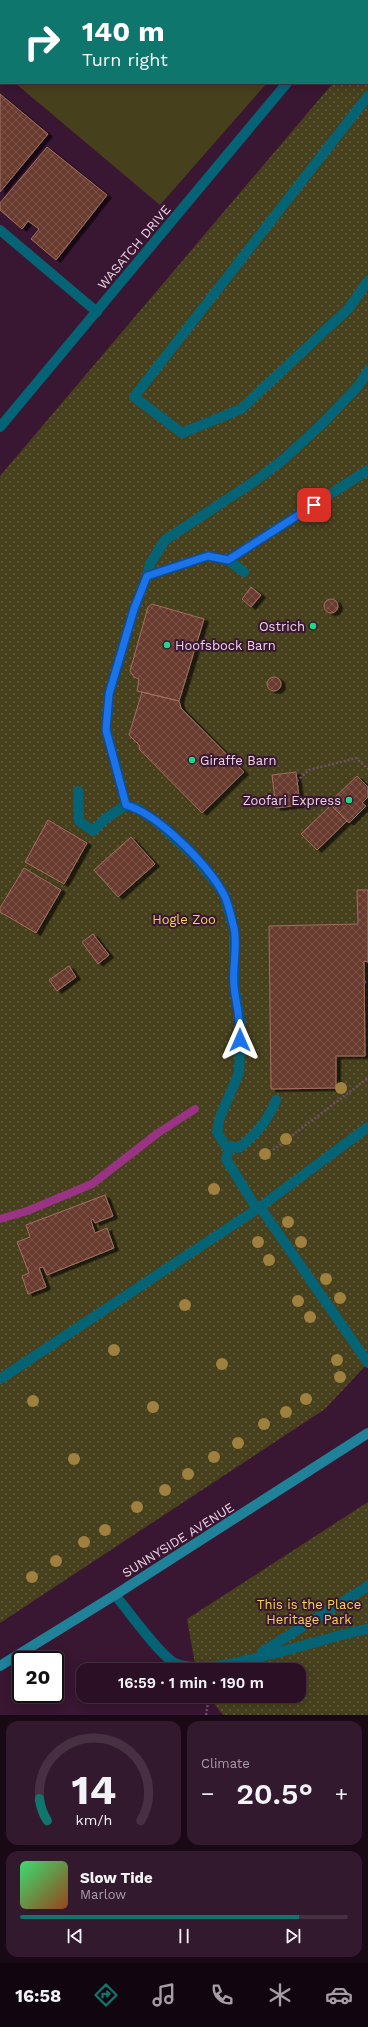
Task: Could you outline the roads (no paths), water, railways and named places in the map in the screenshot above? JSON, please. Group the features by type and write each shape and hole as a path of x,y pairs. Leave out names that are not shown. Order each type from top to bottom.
{"main road":[{"name":"SUNNYSIDE AVENUE","path":"0,1666 115,1595 368,1433"}],"street":[{"name":"WASATCH DRIVE","path":"0,427 286,84"},
{"path":"368,96 134,397 182,433 240,409 349,308 368,281"},
{"path":"0,230 97,312"},
{"path":"126,805 106,730 109,694 134,609 150,564 166,540 255,481 284,459 324,422 359,385 368,371"},
{"path":"228,560 368,470"},
{"path":"147,576 208,556 228,560 244,572"},
{"path":"78,791 79,821 93,830 105,818 126,805 137,808 162,826 196,856 224,894 234,930 234,985 241,1025 239,1072 220,1117 217,1132 225,1145 238,1148 256,1134 271,1114 276,1100"},
{"path":"0,1379 258,1208 368,1127"},
{"path":"230,1146 226,1159 258,1208 368,1363"},
{"path":"252,1658 368,1586"},
{"path":"115,1595 164,1655 175,1663 204,1668 252,1658 368,1629"}],"waterway":[{"path":"0,1219 27,1211 92,1184 158,1133 195,1109"}],"place":[{"name":"Ostrich","path":"313,626"},
{"name":"Hoofsbock Barn","path":"167,645"},
{"name":"Giraffe Barn","path":"192,760"},
{"name":"Zoofari Express","path":"349,800"}],"park label":[{"name":"Hogle Zoo","path":"184,919"},
{"name":"This is the Place Heritage Park","path":"309,1612"}]}
